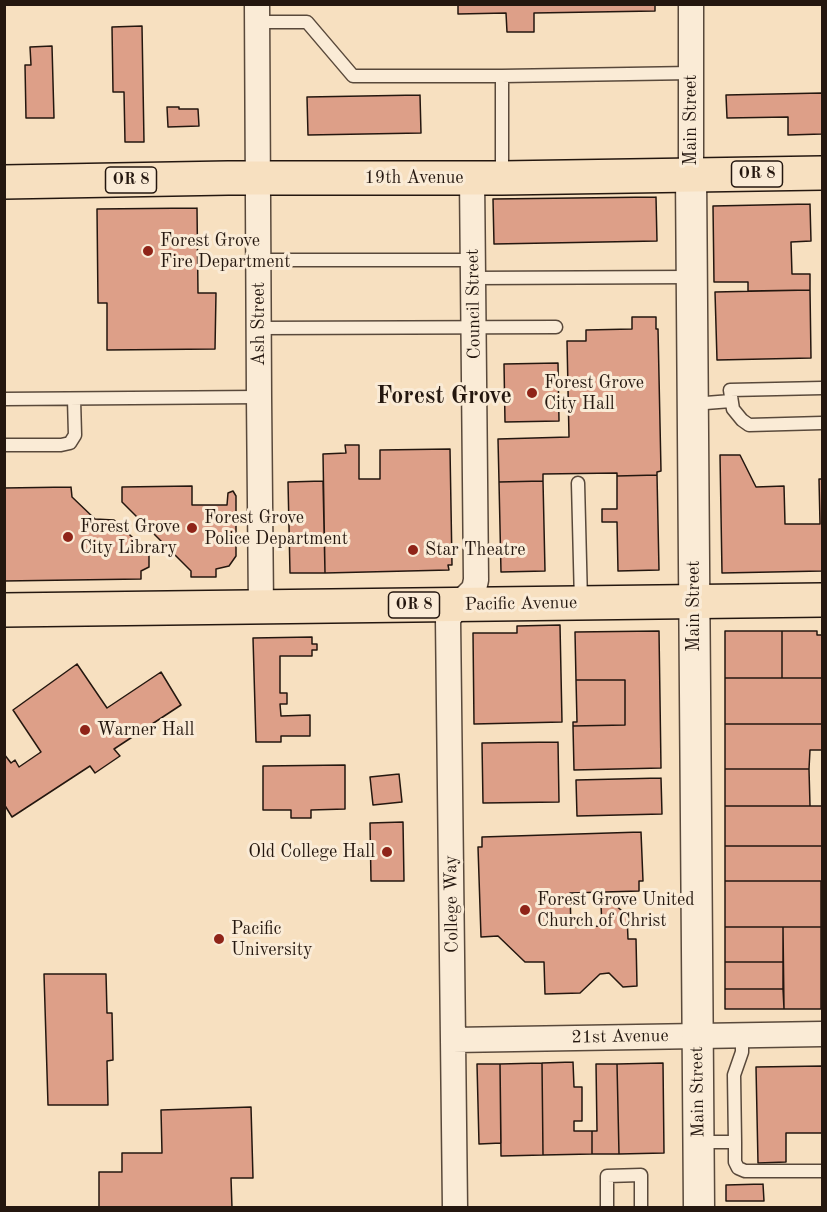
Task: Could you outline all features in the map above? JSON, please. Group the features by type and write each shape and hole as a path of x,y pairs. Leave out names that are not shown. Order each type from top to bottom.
{"main road":[{"name":"19th Avenue","path":"4,182 822,173"},
{"name":"Pacific Avenue","path":"4,610 822,600"}],"street":[{"name":"Main Street","path":"691,4 691,277 699,1208"},
{"name":"Ash Street","path":"257,13 261,608"},
{"name":"Council Street","path":"459,604 474,589 476,580 473,269 487,178"},
{"name":"College Way","path":"455,1208 448,620 459,604"},
{"name":"21st Avenue","path":"453,1040 822,1034"}],"lane":[{"path":"257,13 307,22 353,76 692,73"},
{"path":"487,178 502,76"},
{"path":"258,260 691,277"},
{"path":"259,328 556,327"},
{"path":"822,388 730,390 733,409 748,424 822,423"},
{"path":"4,399 258,397"},
{"path":"4,445 69,443 75,435 74,399"},
{"path":"692,404 731,401"},
{"path":"578,483 581,603"},
{"path":"742,1035 742,1052 734,1075 735,1162 738,1168 745,1171 822,1171"},
{"path":"698,1142 735,1142"},
{"path":"607,1208 607,1176 641,1175 642,1208"}],"building":[{"path":"458,4 655,4 655,11 534,13 534,32 507,32 506,13 458,14"},
{"path":"142,26 144,142 125,142 124,92 113,92 112,27"},
{"path":"52,46 54,118 26,118 25,65 31,65 30,47"},
{"path":"822,93 822,134 788,135 788,117 727,118 726,95"},
{"path":"420,95 421,133 308,135 307,97"},
{"path":"167,107 198,109 199,126 168,127"},
{"path":"656,197 657,241 494,244 493,199"},
{"path":"810,204 811,241 791,242 792,274 810,274 810,290 748,291 748,282 714,282 713,206"},
{"name":"Forest Grove Fire Department","path":"197,208 198,293 216,293 215,349 107,350 107,303 98,303 97,209"},
{"path":"810,290 811,358 717,360 715,292"},
{"path":"632,317 656,317 661,471 657,472 657,475 543,474 543,481 499,482 498,439 569,437 567,341 586,341 586,330 632,329"},
{"name":"Forest Grove City Hall","path":"558,363 559,421 505,422 504,364"},
{"path":"345,445 359,445 359,479 380,479 380,450 450,449 452,565 448,565 449,570 325,573 323,454 346,453"},
{"path":"720,455 740,455 756,487 784,486 785,524 820,524 819,479 822,479 822,571 722,573"},
{"path":"657,475 659,570 618,571 617,522 602,522 602,509 617,509 617,476"},
{"path":"323,481 325,573 290,573 288,482"},
{"path":"543,481 545,571 501,572 499,482"},
{"name":"Forest Grove Police Department","path":"192,486 192,505 227,505 228,493 233,491 236,496 236,556 229,566 216,569 216,577 191,577 191,571 122,502 122,487"},
{"name":"Forest Grove City Library","path":"71,487 72,497 95,519 114,520 149,553 149,567 141,571 141,579 4,581 4,488"},
{"path":"560,625 562,722 474,724 473,633 517,633 517,626"},
{"path":"659,631 661,768 574,770 573,726 625,725 625,680 576,680 575,632"},
{"path":"725,631 782,631 782,678 725,678"},
{"path":"782,631 817,631 817,635 822,635 822,678 782,678"},
{"path":"312,637 312,644 317,644 317,650 312,650 312,656 280,656 280,693 287,693 287,704 280,704 281,716 310,715 310,736 281,736 281,742 256,742 253,638"},
{"name":"Warner Hall","path":"77,664 107,708 161,672 181,705 114,749 120,756 95,773 90,766 12,817 4,804 4,754 11,763 15,760 19,767 41,752 13,710"},
{"path":"725,678 822,678 822,724 725,724"},
{"path":"576,680 625,680 625,725 573,726 573,722 577,722"},
{"path":"725,724 822,724 822,750 810,750 809,769 725,769"},
{"path":"558,742 559,802 483,803 482,743"},
{"path":"345,765 345,809 311,810 311,818 291,818 291,810 263,810 263,766"},
{"path":"725,769 809,769 810,806 725,806"},
{"path":"399,774 402,802 373,805 370,777"},
{"path":"661,778 662,814 577,816 576,780"},
{"path":"725,806 822,806 822,846 725,846"},
{"name":"Old College Hall","path":"403,822 404,881 371,881 370,823"},
{"name":"Forest Grove United Church of Christ","path":"641,832 643,881 639,881 639,891 570,893 571,927 602,926 601,905 615,905 627,915 628,939 636,939 637,986 623,987 609,973 600,974 580,993 545,994 544,962 525,962 498,936 481,937 478,847 482,847 482,837"},
{"path":"725,846 822,846 822,881 725,881"},
{"path":"725,881 821,881 821,927 725,927"},
{"path":"725,927 783,927 783,962 725,962"},
{"path":"783,927 821,927 821,1009 784,1009"},
{"path":"822,927 822,1009 821,1009"},
{"path":"725,962 783,962 783,989 725,989"},
{"path":"44,974 106,974 107,1013 112,1013 113,1060 107,1061 108,1105 48,1105"},
{"path":"725,989 783,989 784,1009 725,1009"},
{"path":"573,1062 574,1087 582,1087 582,1121 574,1121 574,1131 592,1131 592,1154 543,1155 542,1063"},
{"path":"542,1063 543,1155 501,1156 500,1064"},
{"path":"663,1063 664,1153 619,1154 617,1064"},
{"path":"477,1064 500,1064 501,1143 479,1144"},
{"path":"596,1064 617,1064 619,1154 592,1154 592,1131 597,1131"},
{"path":"822,1066 822,1133 786,1133 786,1162 758,1163 756,1067"},
{"path":"251,1107 253,1178 231,1178 232,1208 99,1208 99,1172 122,1172 122,1153 162,1153 161,1110"},
{"path":"763,1184 764,1201 726,1201 726,1185"}],"place":[{"name":"Forest Grove Fire Department","path":"148,251"},
{"name":"Forest Grove City Hall","path":"532,393"},
{"name":"Forest Grove Police Department","path":"192,528"},
{"name":"Forest Grove City Library","path":"68,537"},
{"name":"Star Theatre","path":"413,550"},
{"name":"Warner Hall","path":"85,730"},
{"name":"Old College Hall","path":"387,852"},
{"name":"Forest Grove United Church of Christ","path":"525,910"},
{"name":"Pacific University","path":"219,939"}],"district":[{"name":"Forest Grove","path":"444,397"}]}
